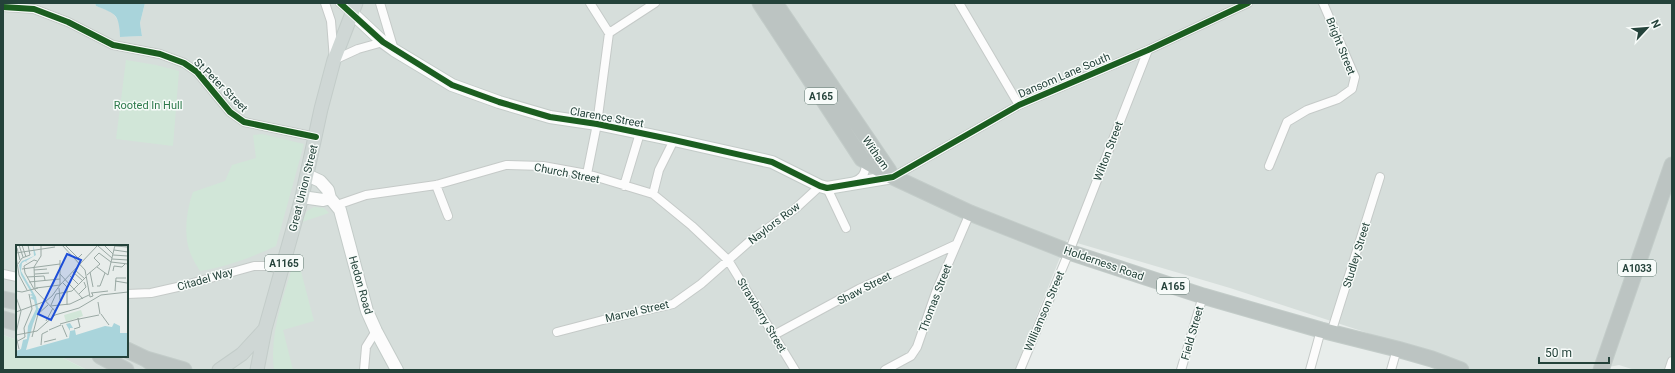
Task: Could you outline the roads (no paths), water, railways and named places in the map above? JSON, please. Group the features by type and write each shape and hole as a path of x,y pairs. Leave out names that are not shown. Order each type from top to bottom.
{"highway":[{"name":"Witham","path":"770,4 862,159 893,177"},
{"name":"Witham","path":"770,4 893,177"},
{"name":"A1033","path":"1603,365 1672,165"},
{"name":"Holderness Road","path":"893,177 970,213 1069,252 1203,296 1432,359 1461,370"},
{"path":"3,299 16,302"},
{"path":"3,319 16,324"},
{"path":"128,350 146,359 184,370"},
{"path":"102,357 122,368"},
{"path":"146,359 160,370"}],"main road":[{"name":"Great Union Street","path":"257,370 265,329 302,197 321,109 334,60 354,8"},
{"name":"Great Union Street","path":"219,370 242,354 265,329"}],"street":[{"path":"325,3 331,21 334,60 383,42"},
{"name":"Clarence Street","path":"340,3 354,8 383,42 452,85 499,102 550,117 597,124 772,162 824,187"},
{"path":"380,3 394,50"},
{"path":"587,174 597,124 609,33 590,3"},
{"path":"609,33 655,3"},
{"path":"959,3 1019,105"},
{"name":"Dansom Lane South","path":"893,177 1019,105 1148,50 1248,3"},
{"name":"Bright Street","path":"1269,166 1287,122 1307,110 1338,99 1352,89 1355,77 1323,3"},
{"name":"St Peter Street","path":"3,7 34,9 68,22 113,45 160,54 184,62 197,72 230,112 244,122 316,137"},
{"name":"Wilton Street","path":"1069,252 1148,50"},
{"path":"624,186 640,133"},
{"path":"653,194 659,170 674,140"},
{"path":"846,186 862,178 866,167 862,159"},
{"name":"Church Street","path":"334,201 436,185 506,165 543,166 587,174 653,194 692,226 728,260"},
{"name":"Hedon Road","path":"307,175 320,181 328,190 342,215 367,311 397,370"},
{"path":"846,228 824,187 846,186 893,177"},
{"name":"Studley Street","path":"1310,370 1326,331 1380,177"},
{"path":"436,185 448,216"},
{"name":"Naylors Row","path":"728,260 751,240 824,187"},
{"path":"302,197 334,201"},
{"name":"Thomas Street","path":"885,370 912,356 924,330 936,292 955,245 970,213"},
{"name":"Shaw Street","path":"774,336 859,289 955,245"},
{"name":"Williamson Street","path":"1020,370 1069,252"},
{"name":"Marvel Street","path":"557,332 673,304 701,284 728,260"},
{"name":"Strawberry Street","path":"728,260 795,370"},
{"name":"Citadel Way","path":"128,294 159,291 254,266 268,266 282,270"},
{"path":"3,274 16,277"},
{"name":"Field Street","path":"1181,370 1203,296"},
{"path":"364,370 366,347 376,331"},
{"path":"1391,370 1397,349"},
{"path":"1669,370 1672,361"}],"water":[{"path":"95,3 145,3 140,23 142,36 120,37 119,24 116,16 96,6"}],"park label":[{"name":"Rooted In Hull","path":"148,105"}]}
